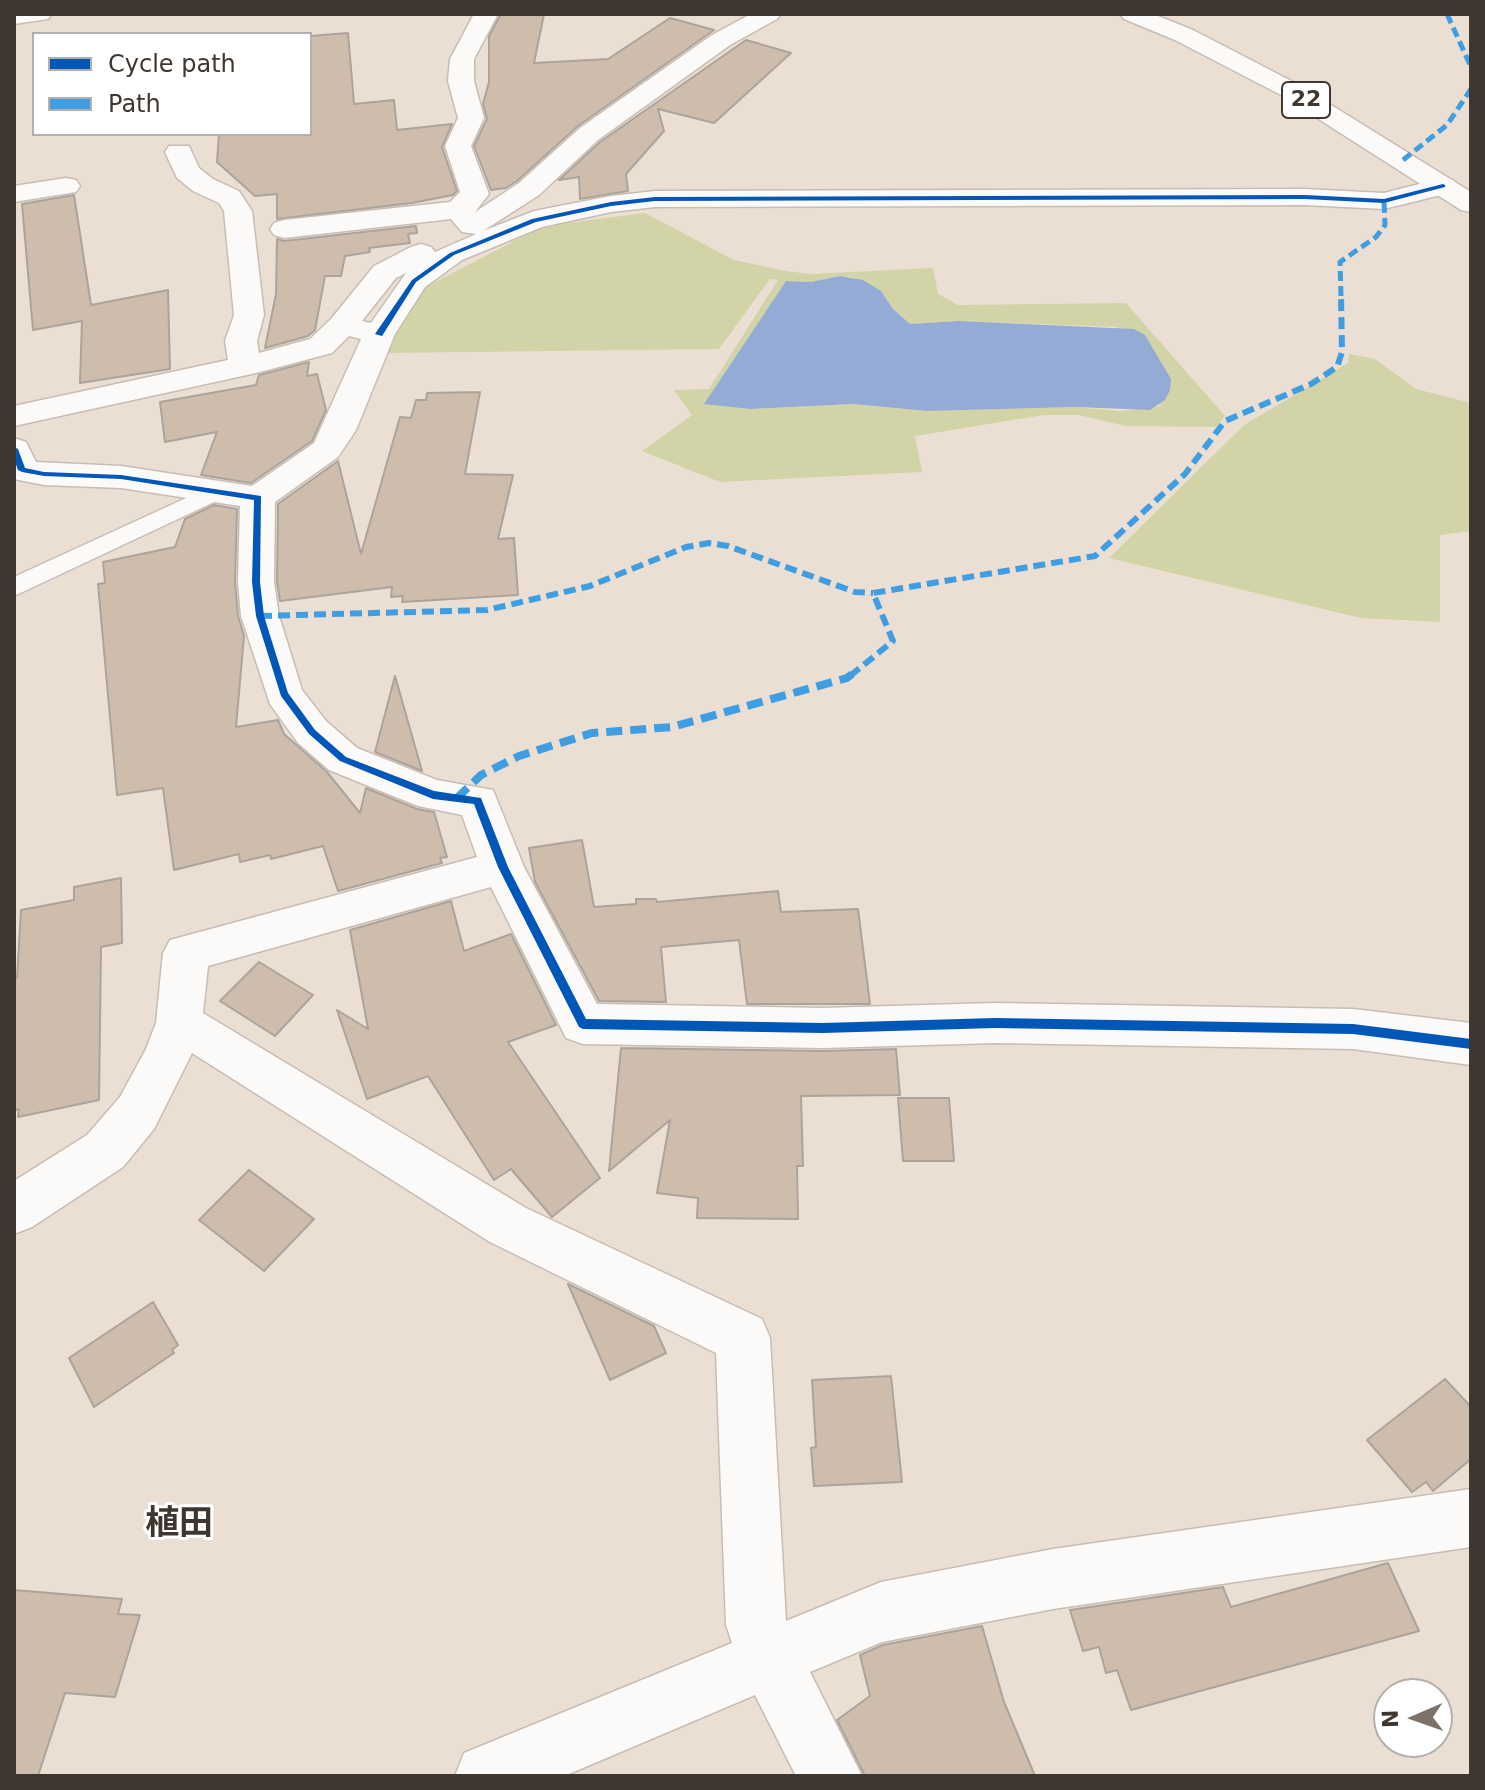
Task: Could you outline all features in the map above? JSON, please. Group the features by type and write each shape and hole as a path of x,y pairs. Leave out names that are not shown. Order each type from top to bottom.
{"street":[{"path":"14,17 40,14"},
{"path":"465,218 475,194 458,146 471,118 461,81 462,59 486,14"},
{"path":"14,416 245,366 321,346 342,326 385,272 465,218 529,189 589,134 721,40 769,14"},
{"name":"22","path":"1132,14 1184,35 1290,90 1471,204"},
{"path":"179,152 187,172 203,185 229,197 238,211 249,315 241,341 245,366"},
{"path":"14,194 66,186"},
{"path":"14,449 22,470 44,474 121,477 238,494 326,450 339,430 379,334 414,281 452,254 534,220 611,204 655,199 1305,197 1384,201 1443,186"},
{"path":"284,229 465,218"},
{"path":"342,326 379,334"},
{"path":"238,494 260,616 284,694 312,732 343,759 433,795 478,801 503,867 583,1024 823,1028 995,1023 1353,1029 1471,1044"},
{"path":"14,1210 105,1151 137,1113 167,1055 179,1023 186,953 503,867"},
{"path":"179,1023 508,1225 743,1338 756,1625 768,1657 830,1776"},
{"path":"487,1776 881,1612 1053,1579 1471,1518"}],"lane":[{"path":"14,587 238,494"}],"green space":[{"path":"645,213 734,260 786,271 810,274 933,268 938,294 958,305 1126,303 1225,416 1216,427 1125,426 1079,415 1044,415 915,436 922,472 720,482 642,451 692,415 674,390 709,389 778,280 770,279 719,349 388,353 386,342 422,289 543,226","holes":["840,276 852,277 881,291 893,309 910,324 959,321 1117,327 1170,390 1158,407 1120,411 1075,407 926,411 853,404 750,409 705,403 786,281 811,282"]},
{"path":"1349,354 1375,359 1416,389 1471,403 1471,531 1440,535 1440,622 1361,618 1109,558 1244,425 1348,363"}],"water":[{"path":"840,276 863,280 881,291 893,309 910,324 959,321 1134,329 1145,335 1171,379 1170,390 1165,400 1150,410 1075,407 927,411 853,404 750,409 704,404 786,281 811,282"}],"building":[{"path":"501,14 544,14 534,63 608,59 670,18 714,30 578,126 517,181 506,188 491,190 474,146 487,119 483,104 489,82 489,36"},
{"path":"348,33 354,104 394,100 397,130 452,124 442,147 457,191 453,195 277,219 277,194 255,196 217,162 219,136 312,136 312,36"},
{"path":"746,40 791,53 714,123 658,109 664,131 626,174 628,191 580,199 579,177 559,180 600,142"},
{"path":"74,195 91,305 168,290 170,369 80,383 82,321 33,330 22,204"},
{"path":"416,226 417,233 408,234 410,243 369,248 370,252 345,256 341,276 325,276 315,330 308,336 265,348 276,294 277,239 284,241"},
{"path":"309,362 307,376 317,374 326,410 312,441 251,483 201,475 217,432 165,442 160,402 256,385 259,375"},
{"path":"480,392 465,474 513,475 498,539 514,538 518,595 402,602 403,596 391,597 392,587 280,601 277,582 278,504 338,461 361,554 400,417 411,418 416,400 426,400 427,393"},
{"path":"214,505 237,509 235,582 238,616 244,636 236,727 278,720 284,734 327,772 360,813 366,788 417,809 434,812 447,857 440,858 442,863 338,891 323,846 271,859 270,855 240,862 239,854 174,870 163,788 117,795 98,584 105,583 103,562 175,547 185,519"},
{"path":"395,676 422,771 375,752"},
{"path":"582,840 594,907 636,904 636,899 656,899 657,902 778,891 781,912 858,909 870,1004 747,1004 739,940 661,947 666,1002 599,1001 535,882 529,848"},
{"path":"121,878 122,943 101,947 99,1100 18,1117 19,1109 14,1111 14,979 17,978 21,910 74,900 74,887"},
{"path":"451,901 464,951 511,934 556,1025 508,1042 600,1178 552,1217 511,1169 494,1180 428,1076 367,1099 337,1010 368,1029 350,930"},
{"path":"259,962 313,995 275,1036 220,1001"},
{"path":"621,1048 896,1049 900,1095 801,1096 803,1166 797,1166 798,1219 697,1218 698,1198 657,1193 670,1120 609,1171"},
{"path":"898,1098 949,1098 954,1161 903,1161"},
{"path":"249,1170 314,1219 264,1271 199,1220"},
{"path":"568,1284 654,1326 666,1353 610,1380"},
{"path":"153,1302 178,1345 172,1350 174,1353 94,1407 69,1358"},
{"path":"891,1376 902,1482 814,1486 811,1448 816,1447 812,1380"},
{"path":"1445,1379 1471,1407 1471,1459 1433,1491 1426,1482 1412,1492 1367,1440"},
{"path":"1388,1563 1419,1631 1131,1710 1117,1670 1106,1673 1099,1647 1083,1651 1070,1610 1223,1587 1231,1607"},
{"path":"14,1590 122,1599 118,1614 140,1615 115,1697 65,1693 38,1776 14,1776"},
{"path":"982,1626 1004,1702 1035,1776 865,1776 837,1720 870,1696 860,1655 883,1645"}],"marked path":[{"path":"1447,14 1471,67"},
{"path":"1403,160 1447,125 1471,89"},
{"path":"456,799 481,775 519,756 592,733 672,727 847,678 893,641 873,593 1095,556 1185,474 1225,421 1311,384 1337,367 1342,352 1340,262 1376,237 1385,225 1384,201"},
{"path":"260,616 487,610 590,586 686,547 709,543 728,546 855,592 873,593"}],"cycle path":[{"path":"379,334 414,281 452,254 534,220 611,204 655,199 1305,197 1384,201 1443,186"},
{"path":"14,449 22,470 44,474 121,477 258,498 256,582 260,616 284,694 312,732 343,759 433,795 478,801 503,867 583,1024 823,1028 995,1023 1353,1029 1471,1044"}],"district":[{"name":"植田","path":"179,1525"}]}
